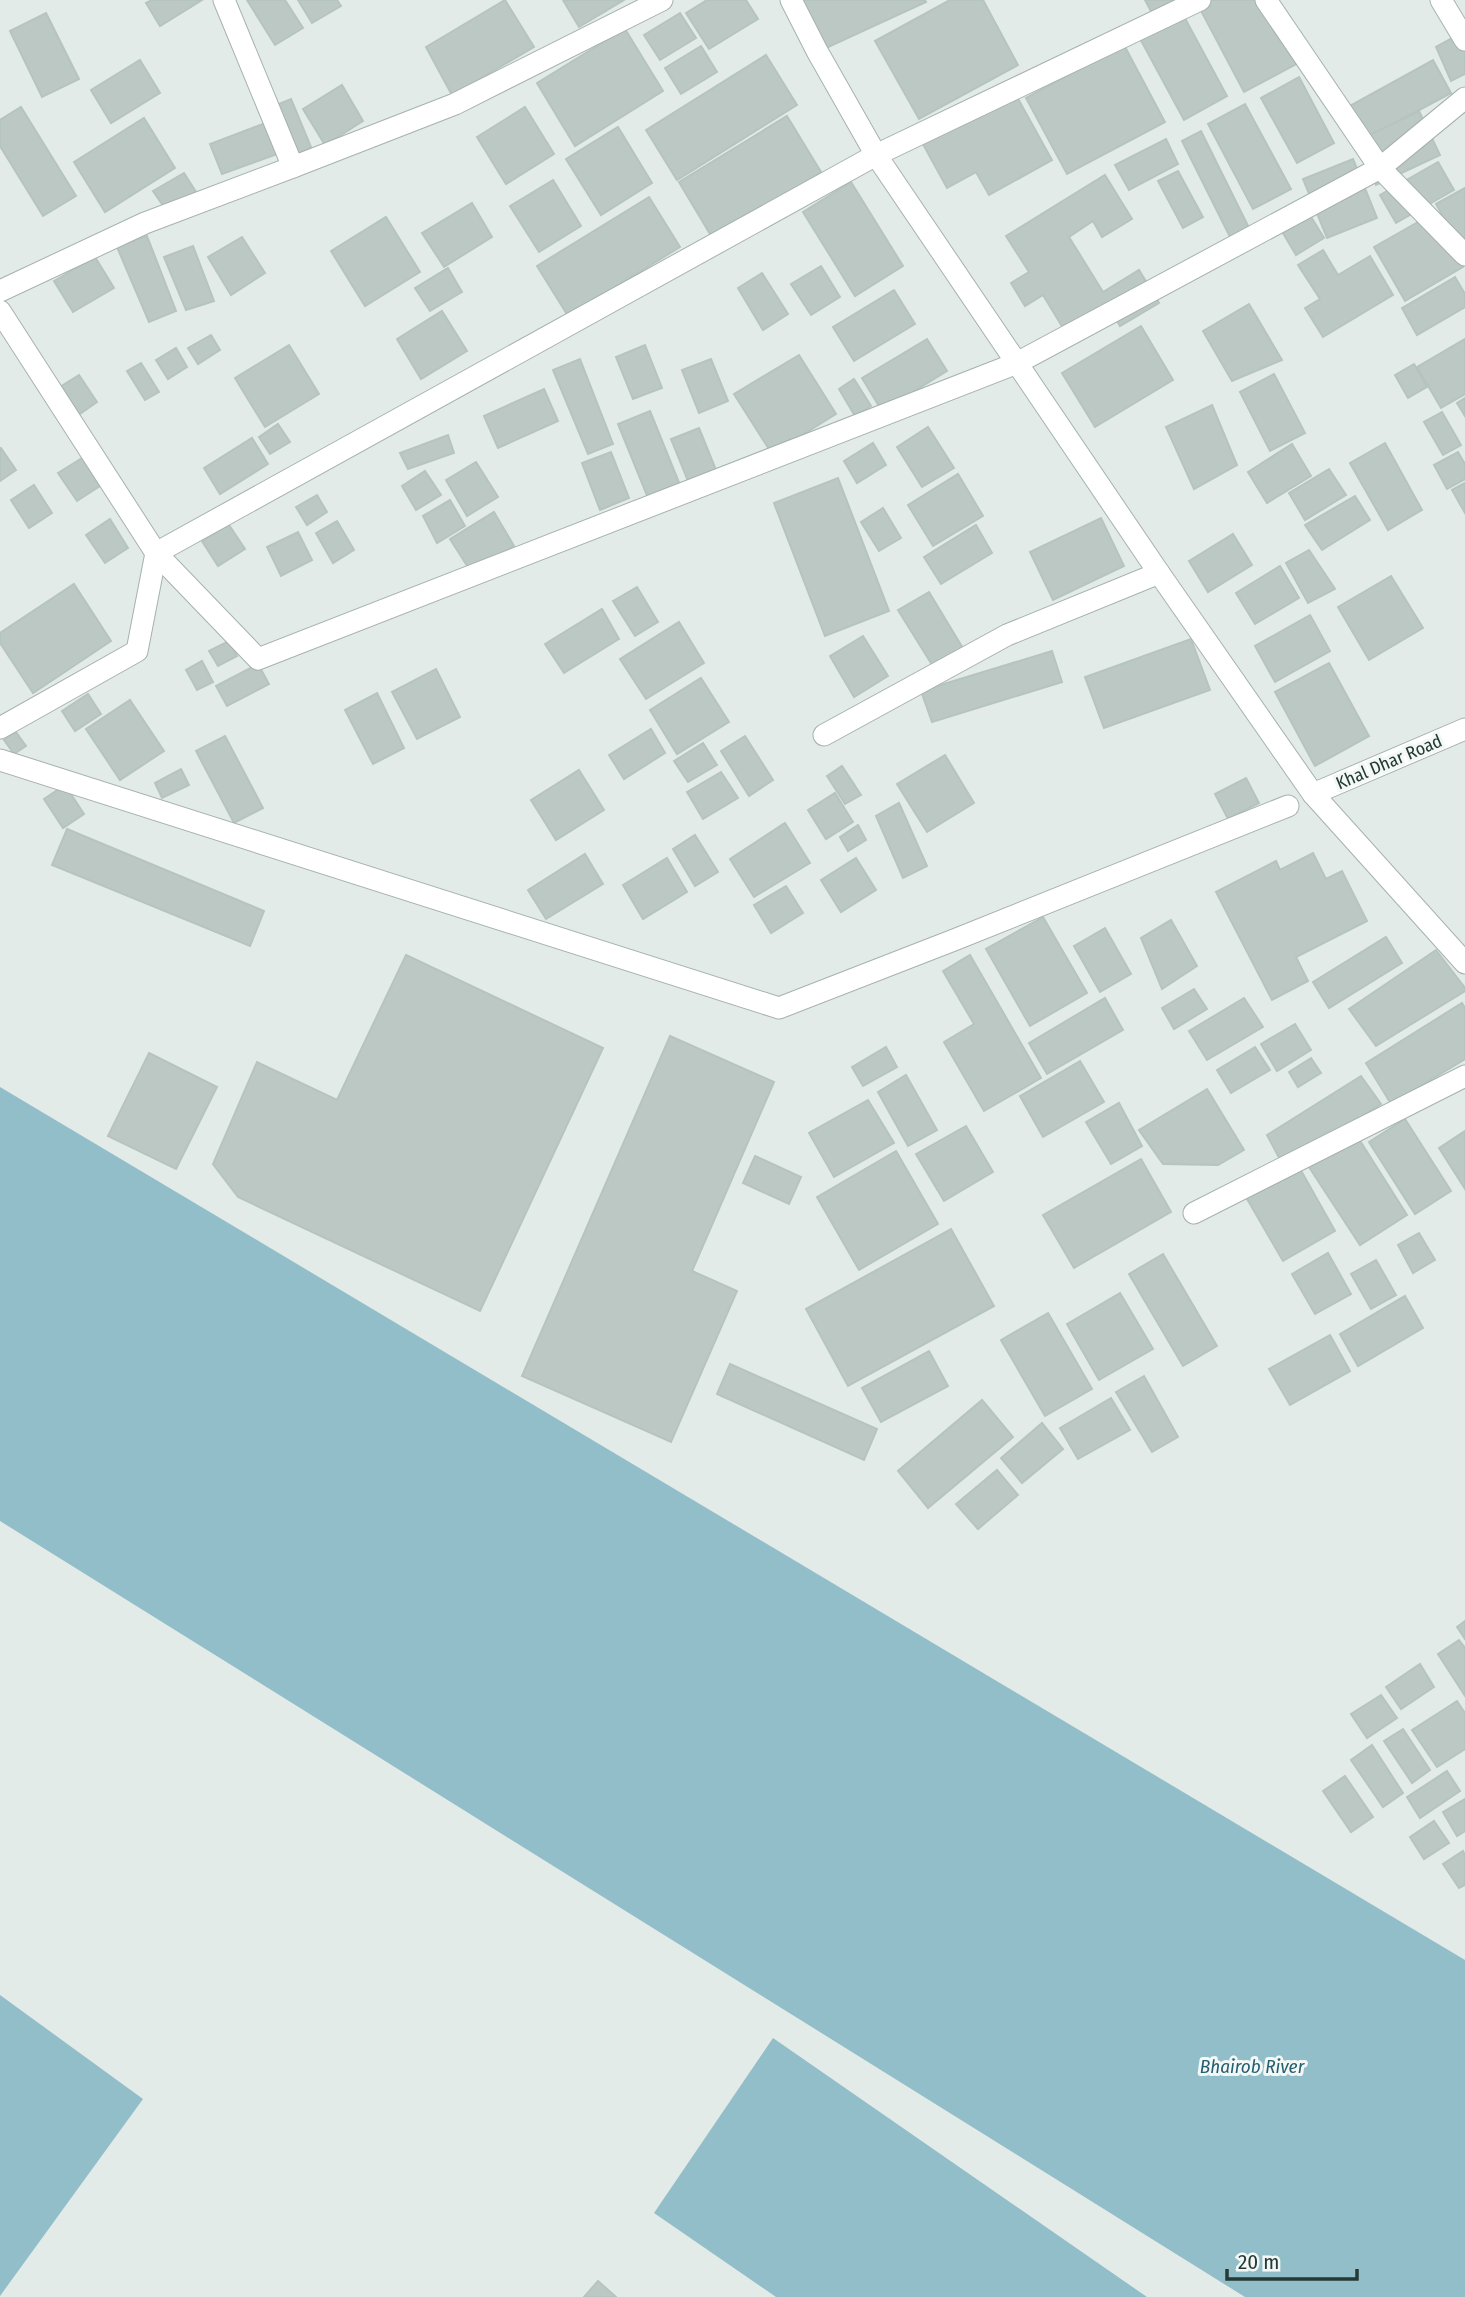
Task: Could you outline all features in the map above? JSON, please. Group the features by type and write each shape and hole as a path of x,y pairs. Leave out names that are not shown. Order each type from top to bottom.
{"street":[{"path":"224,0 293,167"},
{"path":"0,291 145,223 455,104 662,0"},
{"path":"791,0 876,155 1159,573 1313,794 1465,963"},
{"path":"0,728 137,651 156,554 876,155 1200,0"},
{"path":"1266,0 1380,168 1465,256"},
{"path":"1441,0 1465,40"},
{"path":"0,311 156,554 258,659 1017,363 1380,168 1465,98"},
{"path":"824,735 1007,635 1159,573"},
{"name":"Khal Dhar Road","path":"1313,794 1465,729"},
{"path":"0,761 779,1008 1288,806"},
{"path":"1194,1213 1465,1076"}],"water":[{"name":"Bhairob River","path":"0,1087 1465,1960 1465,2297 1245,2297 0,1521"},
{"path":"0,1995 143,2099 0,2296"},
{"path":"773,2038 1147,2297 776,2297 654,2213"}],"building":[{"path":"152,0 202,0 160,26 146,3"},
{"path":"247,0 285,0 303,28 275,45"},
{"path":"298,0 337,0 341,6 312,23"},
{"path":"505,0 534,47 452,95 426,47"},
{"path":"563,0 624,0 579,27"},
{"path":"707,0 746,0 758,19 709,49 686,13"},
{"path":"801,0 925,0 926,2 824,49"},
{"path":"950,0 983,0 1018,65 919,119 875,41"},
{"path":"1145,0 1181,0 1153,15"},
{"path":"1212,0 1267,0 1300,62 1244,92 1199,7"},
{"path":"1181,11 1227,96 1184,120 1138,35"},
{"path":"46,13 79,79 42,97 10,31"},
{"path":"680,13 696,38 660,60 644,35"},
{"path":"625,29 663,91 575,146 537,83"},
{"path":"1465,31 1465,74 1451,81 1436,47"},
{"path":"1124,45 1165,122 1067,174 1026,98"},
{"path":"701,46 717,72 681,94 665,68"},
{"path":"766,55 797,105 677,180 646,130"},
{"path":"140,60 160,93 111,123 91,90"},
{"path":"1433,60 1451,93 1356,144 1339,112"},
{"path":"1299,77 1334,143 1297,163 1261,98"},
{"path":"342,85 363,121 325,145 303,109"},
{"path":"1011,86 1052,160 989,195 976,172 947,188 919,137"},
{"path":"291,99 311,147 291,158 274,106"},
{"path":"1245,104 1291,189 1253,209 1208,124"},
{"path":"21,107 76,196 43,216 0,146 0,120"},
{"path":"525,107 554,154 506,184 477,137"},
{"path":"1419,111 1440,155 1376,185 1355,142"},
{"path":"787,116 821,172 713,239 679,182"},
{"path":"144,118 175,168 105,212 74,162"},
{"path":"271,121 283,152 222,174 210,144"},
{"path":"618,127 652,183 601,215 566,159"},
{"path":"1201,131 1257,244 1238,253 1182,141"},
{"path":"1166,139 1178,164 1129,190 1115,165"},
{"path":"1353,159 1377,218 1327,238 1303,179"},
{"path":"1438,162 1454,190 1396,223 1380,195"},
{"path":"1178,171 1203,217 1183,228 1158,181"},
{"path":"184,173 196,192 166,210 153,191"},
{"path":"1105,175 1132,219 1102,237 1093,221 1069,237 1103,292 1139,270 1159,303 1120,326 1112,312 1069,338 1043,295 1025,306 1011,283 1029,272 1006,236"},
{"path":"553,180 581,226 539,252 510,206"},
{"path":"851,182 903,266 855,296 803,212"},
{"path":"1465,188 1465,256 1436,204"},
{"path":"649,197 680,247 568,316 537,266"},
{"path":"472,203 492,237 444,267 422,233"},
{"path":"1308,212 1324,238 1296,255 1280,228"},
{"path":"1432,214 1463,267 1405,301 1374,247"},
{"path":"386,217 420,272 365,306 331,251"},
{"path":"147,236 176,311 149,322 117,247"},
{"path":"242,237 265,273 231,295 208,257"},
{"path":"193,246 214,301 186,310 164,257"},
{"path":"1323,250 1338,275 1370,256 1393,295 1323,337 1305,308 1320,299 1298,265"},
{"path":"95,257 114,288 73,312 54,281"},
{"path":"821,266 840,297 811,315 791,284"},
{"path":"448,268 462,292 430,311 415,288"},
{"path":"762,273 788,314 763,330 738,288"},
{"path":"1455,277 1465,294 1465,307 1417,335 1402,308"},
{"path":"894,290 915,324 854,361 833,327"},
{"path":"1249,304 1282,360 1232,381 1203,331"},
{"path":"442,311 467,351 421,379 397,339"},
{"path":"1141,326 1173,380 1095,427 1062,373"},
{"path":"211,335 220,350 198,364 188,348"},
{"path":"927,339 947,371 882,411 862,378"},
{"path":"1465,339 1465,394 1441,408 1417,367"},
{"path":"289,345 319,394 265,427 235,378"},
{"path":"645,345 662,388 633,399 616,357"},
{"path":"176,348 187,367 168,379 156,360"},
{"path":"799,355 836,414 772,454 734,394"},
{"path":"580,359 613,444 588,454 553,370"},
{"path":"711,359 728,401 699,413 682,370"},
{"path":"141,363 159,392 145,400 127,371"},
{"path":"1414,364 1427,387 1408,398 1395,375"},
{"path":"1274,374 1305,433 1270,451 1240,392"},
{"path":"79,375 97,402 74,418 55,390"},
{"path":"854,379 871,406 855,416 839,389"},
{"path":"544,389 558,421 498,448 484,416"},
{"path":"1465,398 1465,416 1457,403"},
{"path":"1212,405 1237,465 1194,489 1166,427"},
{"path":"650,411 682,490 650,503 618,424"},
{"path":"1442,412 1461,445 1443,455 1424,422"},
{"path":"278,424 290,442 270,454 259,437"},
{"path":"928,427 954,468 922,487 897,447"},
{"path":"699,428 716,470 688,481 671,439"},
{"path":"448,435 454,453 408,469 400,453"},
{"path":"252,438 268,464 220,494 204,468"},
{"path":"873,443 886,465 857,483 844,461"},
{"path":"1385,443 1422,510 1388,530 1350,463"},
{"path":"1292,444 1311,476 1267,503 1248,472"},
{"path":"0,449 16,470 0,481"},
{"path":"611,452 629,498 600,510 582,463"},
{"path":"1458,452 1465,464 1465,479 1447,489 1434,465"},
{"path":"82,458 100,486 77,501 58,473"},
{"path":"476,462 498,497 467,516 446,480"},
{"path":"1329,469 1346,495 1305,520 1289,493"},
{"path":"425,471 441,495 416,510 402,486"},
{"path":"958,474 983,516 933,546 908,505"},
{"path":"838,478 889,611 825,636 774,503"},
{"path":"1465,483 1465,513 1452,490"},
{"path":"34,485 52,513 29,528 11,500"},
{"path":"317,495 327,512 307,525 296,507"},
{"path":"1355,496 1370,520 1322,550 1305,525"},
{"path":"450,500 465,526 437,543 423,516"},
{"path":"883,508 901,538 879,551 861,522"},
{"path":"494,512 514,546 471,572 450,539"},
{"path":"1101,518 1124,566 1053,600 1030,552"},
{"path":"110,519 128,548 105,563 86,535"},
{"path":"337,521 354,550 333,563 316,533"},
{"path":"229,525 245,549 218,566 202,541"},
{"path":"976,525 992,553 941,584 924,557"},
{"path":"298,532 312,560 281,576 267,547"},
{"path":"1233,534 1252,565 1208,592 1189,561"},
{"path":"1309,550 1335,589 1308,603 1286,563"},
{"path":"1280,566 1299,598 1255,624 1236,593"},
{"path":"1391,576 1423,628 1369,660 1338,607"},
{"path":"74,584 111,641 33,693 0,643 0,633"},
{"path":"637,587 658,622 635,636 613,601"},
{"path":"929,592 964,650 934,668 898,610"},
{"path":"602,609 619,639 564,673 545,644"},
{"path":"1310,615 1330,651 1275,682 1255,646"},
{"path":"679,622 704,663 646,699 620,659"},
{"path":"863,636 888,676 854,697 830,656"},
{"path":"1191,639 1210,690 1104,728 1085,677"},
{"path":"229,641 237,656 218,666 209,651"},
{"path":"1052,651 1062,682 932,722 921,691"},
{"path":"202,661 213,682 197,690 186,670"},
{"path":"1329,663 1369,736 1315,766 1275,692"},
{"path":"258,664 269,684 227,706 216,686"},
{"path":"436,669 460,717 417,739 392,692"},
{"path":"701,678 729,722 677,754 650,710"},
{"path":"377,693 404,748 373,764 345,710"},
{"path":"88,694 101,714 75,731 62,711"},
{"path":"130,700 164,751 120,780 86,729"},
{"path":"651,729 665,753 624,779 609,755"},
{"path":"16,732 26,746 14,754 4,740"},
{"path":"225,736 263,808 234,823 196,751"},
{"path":"745,736 773,780 749,796 721,751"},
{"path":"703,743 717,765 688,782 674,761"},
{"path":"945,755 974,803 927,832 897,784"},
{"path":"842,766 861,795 845,804 827,776"},
{"path":"181,769 189,785 162,798 155,783"},
{"path":"579,770 604,810 556,840 531,800"},
{"path":"721,772 738,798 703,819 687,792"},
{"path":"1246,778 1259,803 1228,819 1215,794"},
{"path":"65,785 84,814 63,828 44,799"},
{"path":"835,793 853,822 826,839 808,810"},
{"path":"899,803 927,866 903,878 876,816"},
{"path":"785,823 810,863 754,897 730,859"},
{"path":"858,825 866,840 848,851 840,837"},
{"path":"67,829 264,911 250,946 52,865"},
{"path":"695,835 718,872 695,886 673,849"},
{"path":"1313,853 1326,879 1342,871 1367,921 1296,957 1308,981 1272,1000 1216,892 1276,861 1280,870"},
{"path":"585,854 603,884 546,919 528,890"},
{"path":"667,858 687,892 643,919 623,885"},
{"path":"856,858 876,890 841,912 821,880"},
{"path":"786,886 803,913 771,933 754,905"},
{"path":"1043,917 1087,993 1030,1026 986,949"},
{"path":"1171,920 1197,966 1162,989 1141,938"},
{"path":"1105,928 1131,974 1100,992 1074,946"},
{"path":"1386,937 1402,963 1329,1008 1313,982"},
{"path":"1436,950 1465,991 1376,1046 1349,1009"},
{"path":"406,955 603,1048 480,1311 238,1197 213,1164 257,1062 337,1100"},
{"path":"970,955 1041,1078 984,1111 944,1042 974,1024 943,971"},
{"path":"1194,989 1207,1009 1174,1029 1162,1008"},
{"path":"1105,998 1123,1030 1047,1074 1029,1043"},
{"path":"1244,998 1263,1027 1207,1060 1189,1031"},
{"path":"1462,1003 1465,1008 1465,1059 1391,1104 1366,1063"},
{"path":"1295,1024 1311,1050 1277,1071 1261,1044"},
{"path":"670,1036 774,1082 692,1271 737,1291 671,1442 522,1376"},
{"path":"886,1047 897,1067 863,1086 852,1067"},
{"path":"1255,1047 1270,1070 1231,1093 1217,1070"},
{"path":"149,1053 217,1087 176,1169 108,1136"},
{"path":"1311,1058 1321,1073 1298,1087 1289,1072"},
{"path":"1080,1061 1104,1102 1043,1137 1020,1096"},
{"path":"906,1075 937,1130 908,1146 878,1092"},
{"path":"1361,1076 1381,1104 1284,1167 1267,1135"},
{"path":"1207,1089 1244,1150 1218,1165 1163,1164 1139,1130"},
{"path":"868,1100 894,1143 834,1177 809,1133"},
{"path":"1119,1103 1142,1146 1111,1164 1086,1122"},
{"path":"1405,1119 1451,1191 1415,1214 1369,1142"},
{"path":"966,1126 993,1172 944,1201 916,1154"},
{"path":"1465,1131 1465,1189 1439,1148"},
{"path":"1357,1136 1407,1215 1360,1245 1309,1167"},
{"path":"896,1151 938,1224 859,1270 817,1197"},
{"path":"755,1156 801,1177 789,1204 743,1183"},
{"path":"1141,1159 1171,1212 1074,1268 1043,1215"},
{"path":"1299,1167 1335,1231 1283,1261 1246,1197"},
{"path":"951,1229 994,1306 848,1386 806,1309"},
{"path":"1419,1233 1435,1260 1413,1273 1398,1245"},
{"path":"1328,1253 1351,1294 1315,1314 1292,1274"},
{"path":"1163,1254 1217,1346 1183,1366 1129,1274"},
{"path":"1376,1260 1396,1295 1371,1309 1351,1274"},
{"path":"1120,1293 1153,1349 1099,1380 1067,1324"},
{"path":"1405,1296 1423,1328 1358,1366 1340,1334"},
{"path":"1048,1313 1092,1389 1045,1416 1001,1340"},
{"path":"1330,1335 1350,1371 1290,1405 1269,1369"},
{"path":"929,1351 948,1386 881,1422 862,1388"},
{"path":"730,1364 877,1429 864,1460 717,1394"},
{"path":"1144,1376 1178,1437 1152,1452 1116,1392"},
{"path":"1111,1398 1130,1430 1078,1459 1060,1428"},
{"path":"982,1400 1013,1437 928,1508 898,1471"},
{"path":"1042,1423 1063,1449 1022,1483 1001,1458"},
{"path":"997,1470 1018,1495 978,1529 956,1504"},
{"path":"1465,1621 1465,1639 1457,1627"},
{"path":"1459,1640 1465,1648 1465,1696 1438,1654"},
{"path":"1420,1664 1434,1687 1401,1709 1386,1687"},
{"path":"1381,1695 1397,1718 1367,1738 1351,1714"},
{"path":"1457,1701 1465,1713 1465,1749 1437,1767 1412,1730"},
{"path":"1403,1729 1430,1770 1412,1783 1384,1741"},
{"path":"1372,1745 1403,1793 1383,1807 1351,1760"},
{"path":"1447,1771 1460,1791 1420,1818 1407,1797"},
{"path":"1345,1776 1373,1817 1351,1832 1323,1791"},
{"path":"1465,1799 1465,1831 1457,1836 1443,1812"},
{"path":"1434,1821 1449,1843 1424,1859 1410,1837"},
{"path":"1463,1851 1465,1885 1459,1888 1443,1864"},
{"path":"598,2281 616,2297 584,2297"}]}
